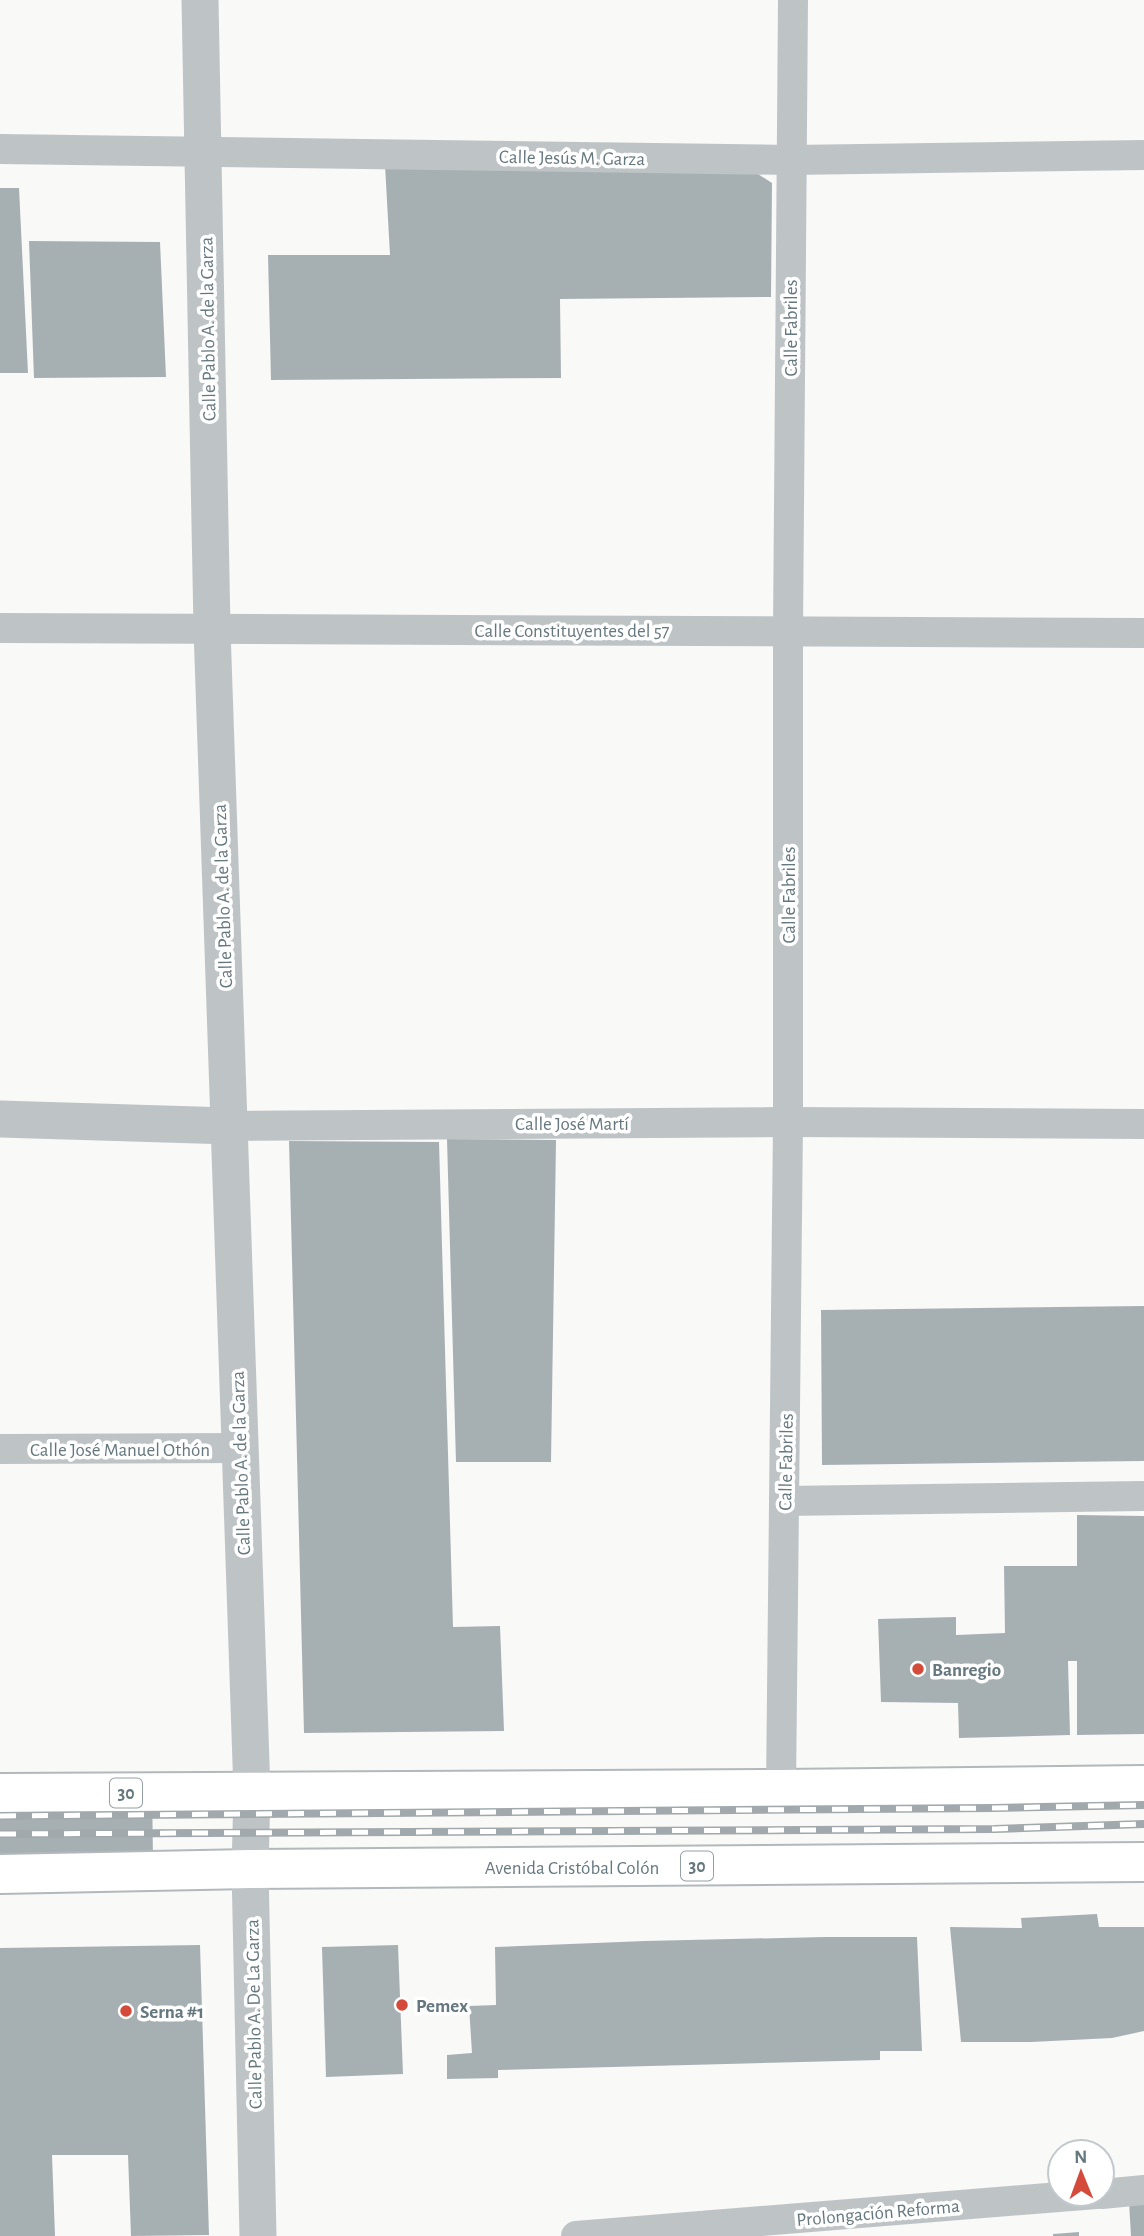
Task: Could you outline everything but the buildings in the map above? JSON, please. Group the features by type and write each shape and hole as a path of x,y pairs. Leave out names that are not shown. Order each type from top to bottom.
{"main road":[{"name":"30","path":"0,1793 1144,1785"},
{"name":"Avenida Cristóbal Colón","path":"0,1874 1144,1862"}],"street":[{"name":"Calle Pablo A. de la Garza","path":"200,0 212,629 252,1792"},
{"name":"Calle Fabriles","path":"781,1789 788,1122 788,631 793,0"},
{"name":"Calle Jesús M. Garza","path":"0,149 791,160 1144,155"},
{"name":"Calle Constituyentes del 57","path":"0,628 1144,633"},
{"name":"Calle José Martí","path":"0,1119 230,1126 788,1122 1144,1124"},
{"name":"Calle José Manuel Othón","path":"0,1449 239,1448"},
{"path":"784,1501 1144,1496"},
{"name":"Calle Pablo A. De La Garza","path":"252,1792 250,1870 258,2236"},
{"path":"1116,2192 1144,2190"},
{"name":"Prolongación Reforma","path":"576,2236 1046,2198"}],"railway":[{"path":"0,1816 1144,1805"},
{"path":"0,1834 994,1829 1144,1824"}],"place":[{"name":"Banregio","path":"918,1669"},
{"name":"Pemex","path":"402,2005"},
{"name":"Serna #1","path":"126,2011"}]}
